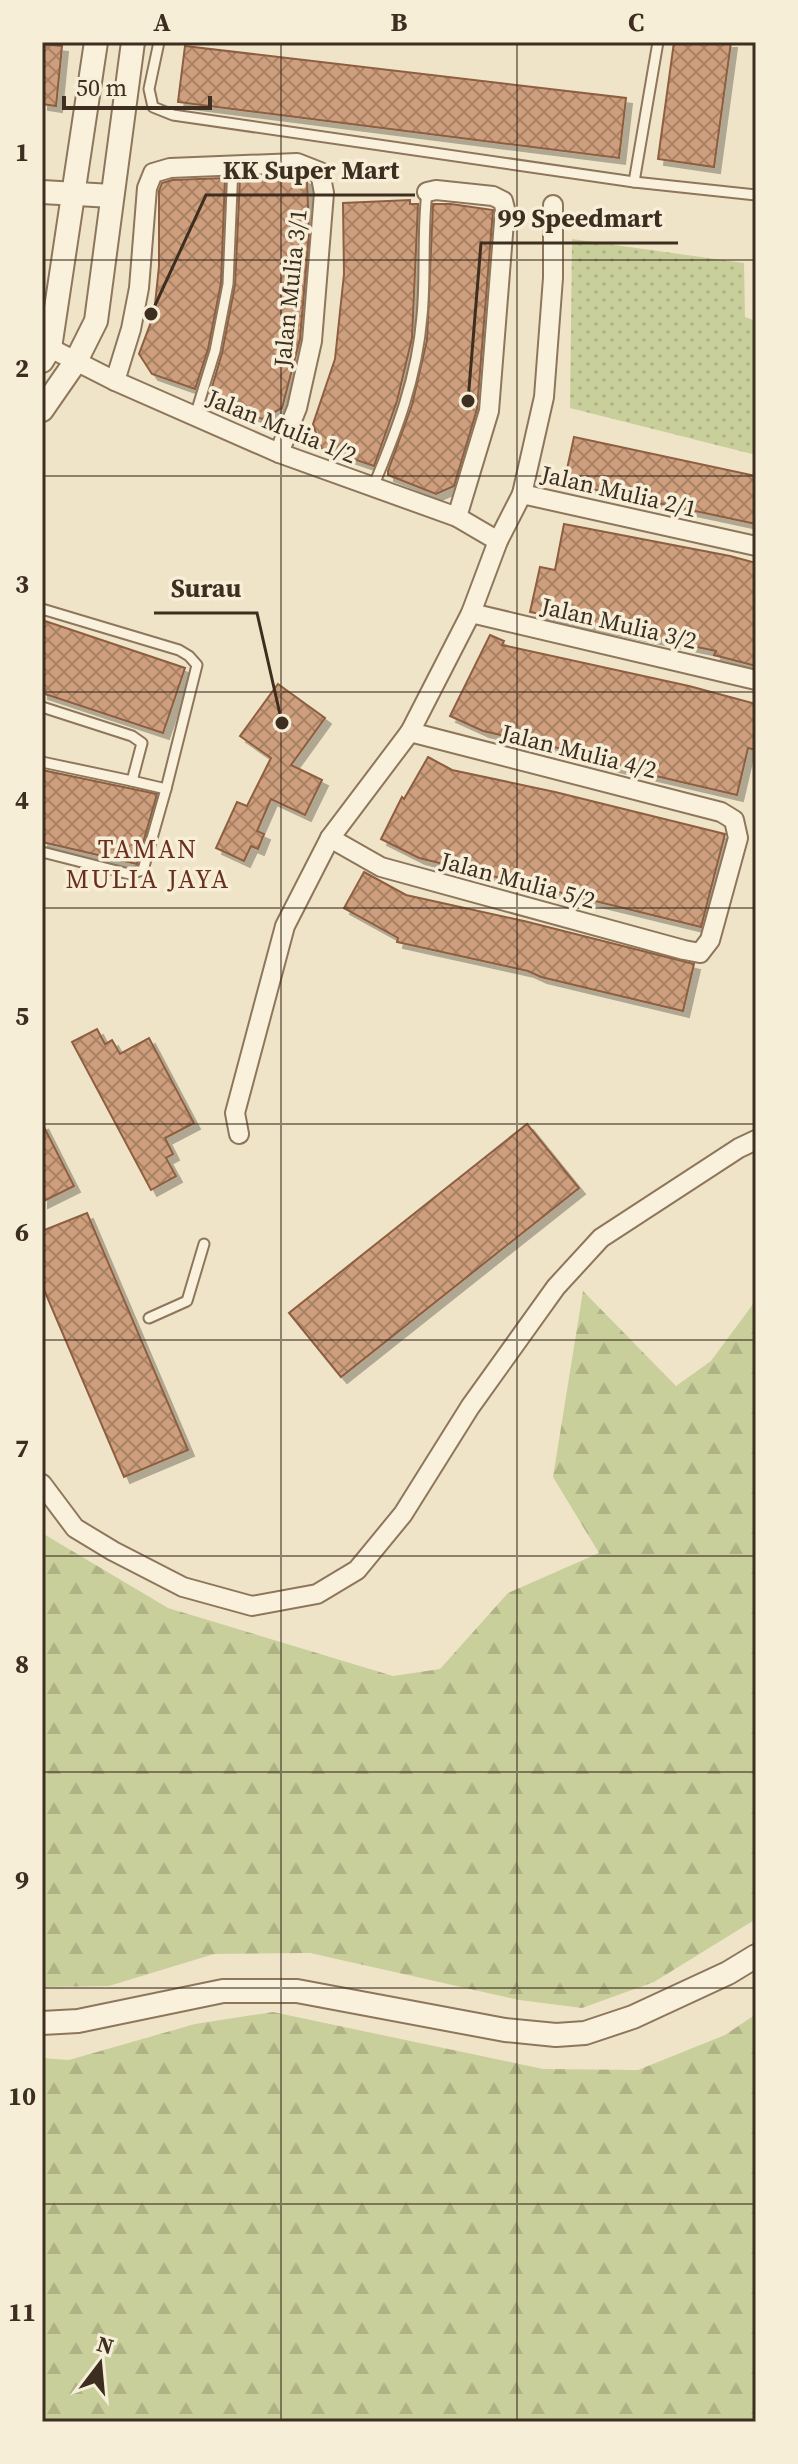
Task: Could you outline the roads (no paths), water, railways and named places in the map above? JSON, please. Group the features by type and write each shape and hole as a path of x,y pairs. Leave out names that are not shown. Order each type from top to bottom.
{"street":[{"path":"46,355 75,192 96,42"},
{"path":"42,410 76,361 96,321 133,42"},
{"name":"Jalan Mulia 3/1","path":"233,166 297,163 320,172 324,193 312,341 297,408 279,453"},
{"path":"115,381 131,329 139,288 147,188 153,173 170,168 233,166"},
{"path":"427,192 436,190 493,196 503,201 505,209 489,411 457,517"},
{"path":"42,192 112,196"},
{"path":"522,494 544,397 553,278 553,205"},
{"name":"Jalan Mulia 1/2","path":"46,355 76,361 279,453 457,517 498,541"},
{"name":"Jalan Mulia 2/1","path":"239,1134 235,1113 285,926 330,838 410,732 471,613 498,541 522,494 756,546"},
{"name":"Jalan Mulia 3/2","path":"471,613 756,680"},
{"name":"Jalan Mulia 4/2","path":"410,732 721,812 734,820 738,838 710,940 700,953"},
{"name":"Jalan Mulia 5/2","path":"330,838 381,867 700,953"},
{"path":"42,1484 75,1528 183,1587 252,1606 317,1594 357,1570 403,1514 470,1407 556,1287 601,1238 756,1140"},
{"path":"42,2023 78,2021 223,1991 297,1991 505,2030 556,2035 585,2033 633,2017 728,1973 756,1956"}],"lane":[{"path":"159,42 149,89 153,107 173,115 634,182 756,195"},
{"path":"634,182 658,42"},
{"path":"195,416 215,351 228,284 233,166"},
{"path":"373,487 403,417 415,365 422,315 427,192"},
{"path":"42,609 179,650 197,665 149,859 143,870 129,874 42,852"},
{"path":"42,707 138,739 142,743 132,781"},
{"path":"42,762 166,789"},
{"path":"149,1318 187,1301 204,1244"}],"place":[{"name":"KK Super Mart","path":"151,314"},
{"name":"99 Speedmart","path":"468,401"},
{"name":"Surau","path":"282,723"}],"district":[{"name":"TAMAN MULIA JAYA","path":"148,864"}]}
